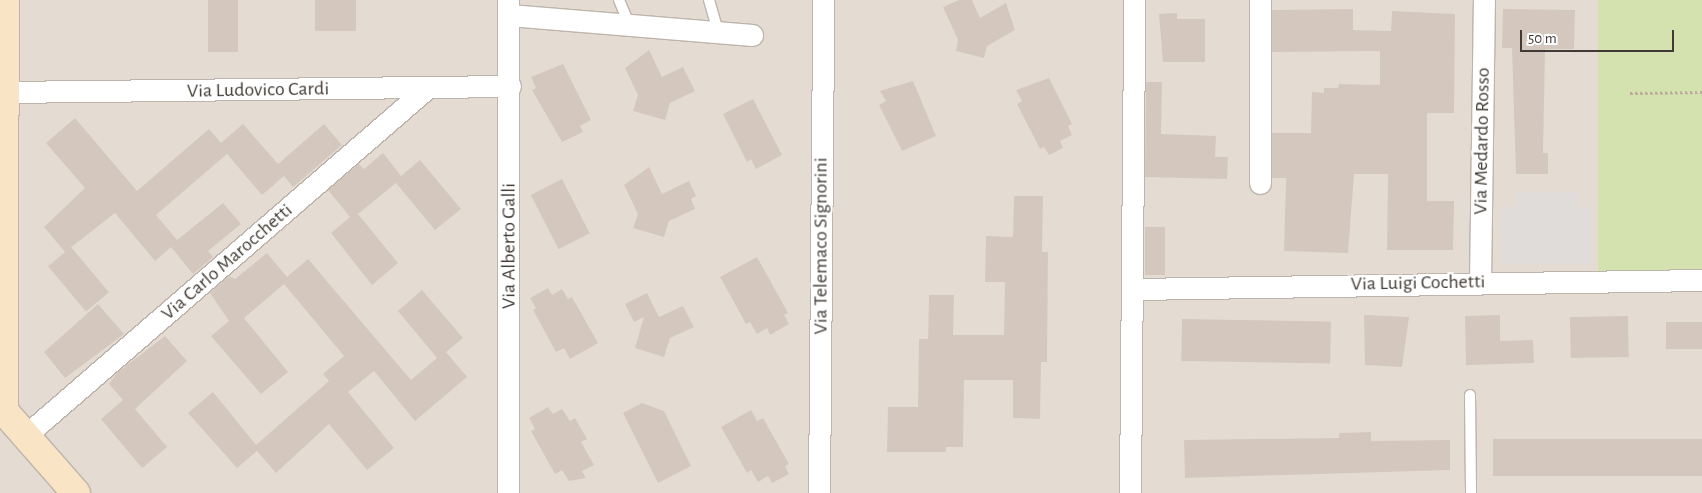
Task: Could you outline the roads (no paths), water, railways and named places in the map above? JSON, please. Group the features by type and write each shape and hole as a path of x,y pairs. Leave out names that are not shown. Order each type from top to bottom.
{"street":[{"path":"5,0 2,413 26,435 76,493"},
{"name":"Via Telemaco Signorini","path":"819,493 823,0"},
{"path":"1130,493 1135,289 1134,0"},
{"path":"1260,0 1260,183"},
{"name":"Via Medardo Rosso","path":"1480,282 1484,0"},
{"path":"508,7 629,24 752,35"},
{"name":"Via Alberto Galli","path":"508,7 510,86 508,493"},
{"name":"Via Ludovico Cardi","path":"5,92 510,86"},
{"name":"Via Carlo Marocchetti","path":"26,435 428,88"},
{"name":"Via Luigi Cochetti","path":"1135,289 1480,282 1702,280"}],"lane":[{"path":"619,0 629,24"},
{"path":"709,0 718,32"},
{"path":"1470,395 1471,493"}]}
